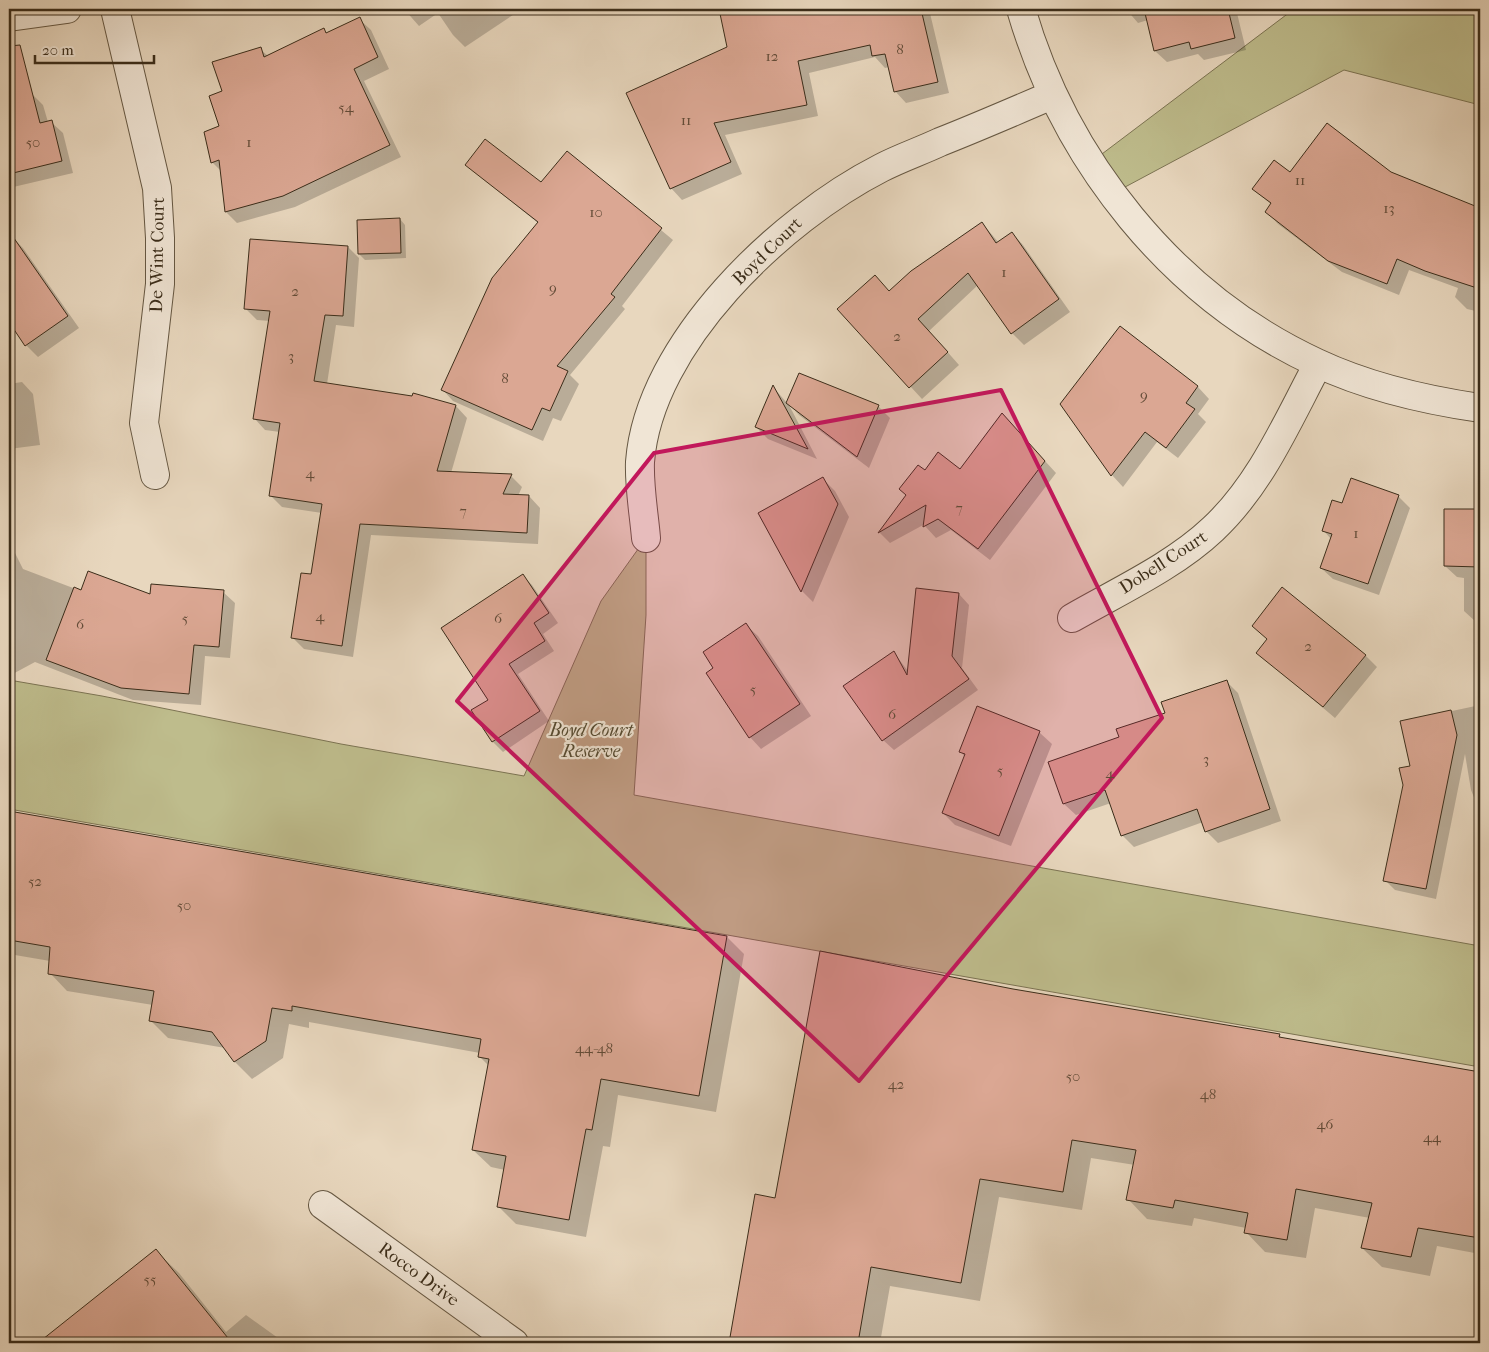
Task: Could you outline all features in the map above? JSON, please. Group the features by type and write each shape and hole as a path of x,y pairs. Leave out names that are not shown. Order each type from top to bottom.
{"street":[{"path":"9,17 67,9"},
{"name":"De Wint Court","path":"115,9 157,188 159,205 160,284 144,422 155,475"},
{"path":"1021,9 1029,37 1052,95 1080,147 1105,185 1154,245 1182,271 1240,318 1276,343 1318,364 1381,388 1480,408"},
{"name":"Boyd Court","path":"646,538 640,463 646,428 656,400 673,366 704,318 730,287 788,229 848,186 882,167 1052,95"},
{"name":"Dobell Court","path":"1072,618 1171,560 1205,536 1228,514 1260,472 1318,364"},
{"name":"Rocco Drive","path":"324,1205 514,1343"}],"highlighted area":[{"path":"1001,390 1162,718 859,1081 457,701 654,453"}],"green space":[{"path":"1294,9 1480,9 1480,105 1344,70 1112,194 1090,163"},
{"name":"Boyd Court Reserve","path":"646,538 646,615 634,795 1480,946 1480,1067 9,809 9,680 102,696 341,744 524,776 601,601"}],"building":[{"path":"719,9 921,9 938,82 894,92 885,54 872,56 870,45 798,61 807,105 714,123 731,162 670,189 626,93 727,47"},
{"path":"1144,9 1228,9 1235,38 1191,49 1189,42 1154,51"},
{"path":"360,17 378,57 354,69 390,145 283,196 225,212 219,160 211,163 204,132 219,126 209,96 222,91 212,62 261,47 264,57 324,28 326,33"},
{"path":"20,45 40,123 52,120 62,161 9,174 9,46"},
{"path":"1327,123 1391,172 1480,208 1480,289 1425,271 1397,259 1387,284 1328,261 1265,212 1271,203 1252,189 1274,160 1290,172"},
{"path":"485,139 541,182 567,151 662,228 611,294 615,297 557,366 568,371 550,411 542,408 532,430 441,390 492,278 538,222 465,165"},
{"path":"400,218 401,253 358,254 357,220"},
{"path":"982,222 996,243 1012,232 1059,299 1011,334 968,273 918,319 948,352 909,388 837,309 875,275 889,291 911,271"},
{"path":"9,231 68,316 25,346 9,322"},
{"path":"250,239 348,246 343,316 325,315 314,381 412,396 413,393 456,405 437,471 512,474 503,494 529,495 527,533 360,524 342,646 291,638 301,573 311,574 322,504 269,496 280,423 253,419 270,311 244,309"},
{"path":"1120,326 1198,386 1186,403 1195,409 1166,448 1145,432 1111,476 1060,404"},
{"path":"799,373 879,405 857,457 786,403"},
{"path":"773,385 808,449 755,427"},
{"path":"1002,413 1045,461 978,549 938,519 923,527 926,505 878,533 906,495 899,489 918,465 925,470 938,452 960,469"},
{"path":"823,477 838,504 801,592 758,513"},
{"path":"1351,478 1399,495 1368,584 1320,568 1332,534 1322,531 1332,500 1342,503"},
{"path":"1444,509 1480,509 1480,567 1444,566"},
{"path":"88,571 150,594 151,584 224,590 219,647 194,645 189,694 121,688 46,660 74,587 81,590"},
{"path":"523,574 549,613 534,623 545,641 509,664 540,711 492,742 471,710 488,700 441,628"},
{"path":"1282,587 1366,655 1323,707 1256,653 1267,639 1252,626"},
{"path":"916,588 959,593 952,656 969,679 882,741 843,686 894,651 907,675"},
{"path":"746,623 800,704 749,738 706,673 713,668 703,652"},
{"path":"1227,680 1270,809 1205,832 1197,809 1121,836 1105,790 1063,804 1048,762 1119,737 1116,729 1165,713 1161,702"},
{"path":"977,706 1040,731 999,836 942,813 965,754 959,752"},
{"path":"1451,710 1457,735 1426,889 1383,881 1403,785 1399,768 1410,766 1400,721"},
{"path":"9,811 727,936 699,1096 601,1079 592,1130 586,1129 569,1220 497,1207 506,1156 472,1150 489,1059 478,1057 481,1039 292,1006 292,1011 272,1008 266,1041 234,1062 212,1032 149,1021 154,991 48,974 50,947 9,940"},
{"path":"820,951 1013,989 1280,1034 1279,1037 1480,1072 1480,1238 1418,1228 1411,1257 1361,1248 1372,1203 1296,1189 1287,1240 1244,1233 1248,1213 1175,1200 1173,1208 1126,1200 1136,1150 1072,1140 1063,1192 980,1179 961,1283 871,1267 858,1343 729,1343 755,1194 775,1198"},
{"path":"156,1249 232,1343 38,1343"}]}
